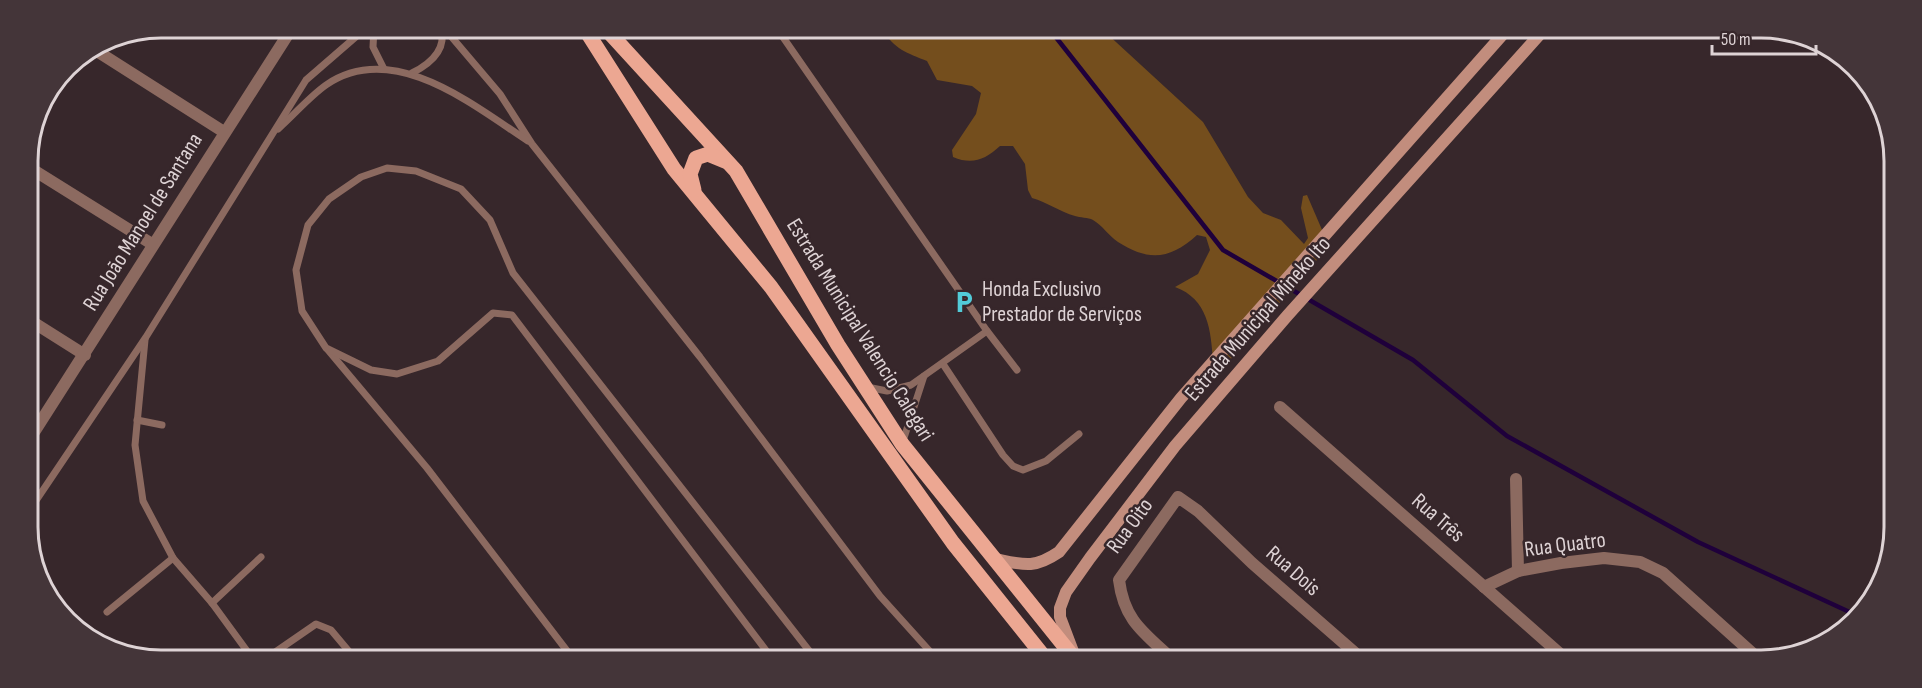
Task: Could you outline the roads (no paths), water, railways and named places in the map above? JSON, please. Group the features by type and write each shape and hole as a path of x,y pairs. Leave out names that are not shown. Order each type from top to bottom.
{"main road":[{"name":"Estrada Municipal Valencio Calegari","path":"591,38 662,152 698,200 771,286 953,543 1039,650"},
{"name":"Estrada Municipal Valencio Calegari","path":"614,38 736,171 864,386 902,444 1069,650"},
{"path":"698,200 690,174 693,162 699,155 708,154 719,157 736,171"}],"street":[{"name":"Rua João Manoel de Santana","path":"38,426 85,355 152,244 285,38"},
{"name":"Estrada Municipal Mineko Ito","path":"995,559 1031,565 1044,561 1059,552 1181,398 1500,38"},
{"name":"Estrada Municipal Mineko Ito","path":"1072,650 1060,618 1061,601 1175,446 1287,316 1537,38"},
{"path":"100,53 224,132"},
{"path":"38,173 152,244"},
{"path":"38,326 85,355"},
{"name":"Rua Três","path":"1280,407 1556,650"},
{"path":"1516,478 1518,571"},
{"name":"Rua Oito","path":"1162,650 1130,620 1121,600 1119,580 1178,497 1198,511"},
{"name":"Rua Dois","path":"1198,511 1252,563 1352,650"},
{"name":"Rua Quatro","path":"1484,587 1518,571 1604,558 1640,562 1663,573 1749,650"}],"lane":[{"path":"38,498 146,337 306,80 354,38"},
{"path":"373,38 373,47 384,69"},
{"path":"412,73 430,64 444,38"},
{"path":"451,38 500,94 532,144 700,357 880,596 929,650"},
{"path":"784,38 987,331 1017,370"},
{"path":"272,134 326,85 354,72 384,69 412,73 477,108 532,144"},
{"path":"566,650 427,468 326,348 302,311 296,270 308,225 329,199 361,177 387,168 416,171 461,189 490,220 513,273 808,650"},
{"path":"326,348 371,370 397,374 438,361 493,313 512,315 766,650"},
{"path":"864,386 886,391 911,385 987,331"},
{"path":"146,337 135,445 143,501 173,558 212,603 246,650"},
{"path":"943,364 1003,455 1013,466 1023,470 1046,461 1079,434"},
{"path":"902,444 924,376"},
{"path":"137,420 162,424"},
{"path":"212,603 261,556"},
{"path":"107,612 173,558"},
{"path":"279,650 316,624 331,630 348,650"}],"waterway":[{"path":"1056,38 1223,250 1413,360 1507,436 1698,542 1851,613"}],"place":[{"name":"Honda Exclusivo Prestador de Serviços","path":"964,302"}]}
